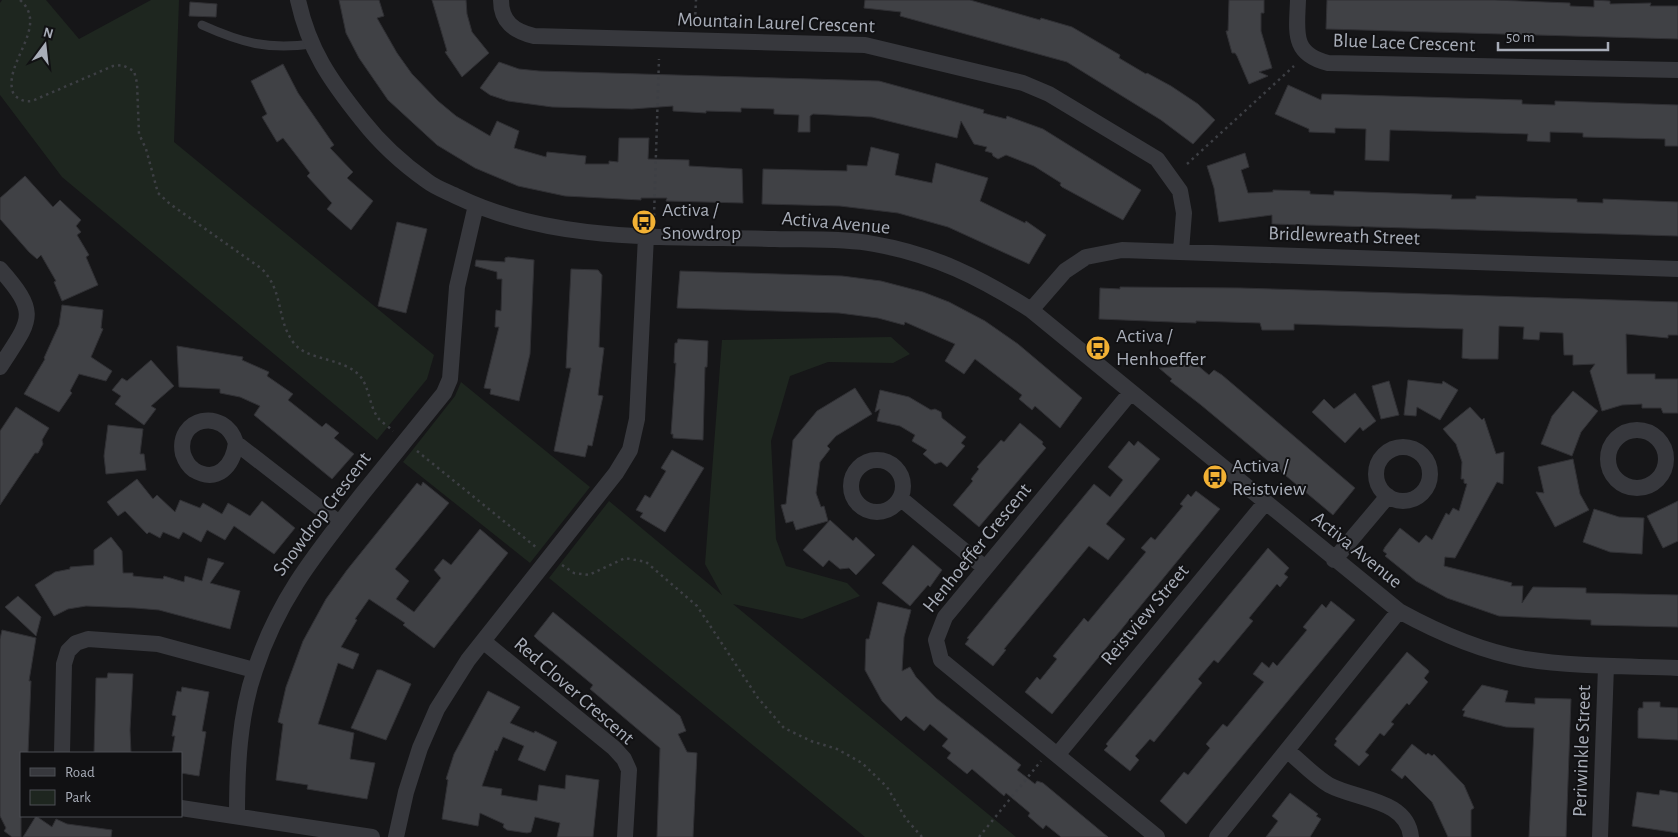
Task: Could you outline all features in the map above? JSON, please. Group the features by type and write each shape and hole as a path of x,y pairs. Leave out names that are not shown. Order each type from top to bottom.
{"street":[{"name":"Activa Avenue","path":"298,0 304,27 330,81 377,138 429,182 476,205 516,219 556,228 646,236 828,240 872,244 912,252 952,266 991,284 1031,310 1334,560 1400,611 1425,625 1488,650 1525,658 1606,666 1678,668"},
{"name":"Mountain Laurel Crescent","path":"500,0 501,11 508,23 518,32 534,36 865,45 1023,83 1049,94 1158,159 1180,191 1184,214 1181,251"},
{"name":"Blue Lace Crescent","path":"1298,0 1298,42 1305,53 1315,60 1328,63 1678,70"},
{"name":"Snowdrop Crescent","path":"237,816 239,756 245,710 254,670 278,612 301,572 444,392 450,379 457,287 476,205"},
{"path":"396,837 406,792 420,748 437,709 483,641 616,473 630,450 637,419 646,236"},
{"name":"Bridlewreath Street","path":"1031,310 1065,271 1086,257 1122,250 1678,268"},
{"path":"0,269 20,292 28,310 26,326 0,367"},
{"name":"Henhoeffer Crescent","path":"1131,392 945,617 937,631 937,650 941,660 1157,837"},
{"path":"236,444 339,524"},
{"path":"1334,560 1388,496"},
{"path":"900,498 985,568"},
{"name":"Reistview Street","path":"1054,751 1265,503"},
{"path":"1217,837 1400,611"},
{"path":"62,752 64,664 68,651 76,643 88,639 158,644 254,670"},
{"name":"Red Clover Crescent","path":"483,641 614,748 624,760 629,770 625,837"},
{"name":"Periwinkle Street","path":"1600,837 1606,666"},
{"path":"1288,751 1328,784 1391,807 1403,815 1410,827 1411,837"},
{"path":"182,808 372,837"}],"lane":[{"path":"202,25 238,41 260,45 293,47 312,44"}],"path":[{"path":"20,0 24,3 28,16 28,26 20,42"},
{"path":"695,21 696,0"},
{"path":"654,216 659,59"},
{"path":"7,79 13,94 26,102 113,66 122,65 134,71 137,82 138,134 146,149 158,193 170,204 262,269 276,289 285,328 294,344 311,354 344,364 361,377 378,418 396,434"},
{"path":"1187,164 1294,66"},
{"path":"414,448 540,550"},
{"path":"560,564 574,573 589,576 625,558 646,562 697,606 758,698 784,728 810,740 838,748 862,763 887,787 906,819 922,837"},
{"path":"978,837 1054,751"}],"green space":[{"path":"2,0 46,0 79,39 151,0 179,0 174,142 434,355 427,379 377,440 62,177 0,95 0,3"},
{"path":"891,337 910,354 893,363 828,362 790,376 771,441 776,539 786,566 847,583 860,596 802,619 733,604 1016,837 865,837 549,578 609,501 722,595 705,564 722,340"},
{"path":"461,382 590,487 530,563 403,462 455,396"}],"building":[{"path":"339,0 379,0 384,16 377,18 397,53 412,74 438,101 456,116 490,136 497,121 519,131 514,148 546,157 547,152 586,156 585,164 609,164 609,161 618,162 619,138 649,138 648,159 689,160 689,166 742,169 743,203 666,201 667,198 641,198 641,200 565,196 518,186 475,168 437,145 388,100 359,58 346,33"},
{"path":"432,0 466,0 467,14 472,32 489,53 462,77 445,52 447,51"},
{"path":"865,0 970,0 1072,27 1120,55 1119,58 1171,86 1198,104 1215,120 1193,144 1161,120 1067,62 900,16 901,12 864,8"},
{"path":"1229,0 1264,0 1264,13 1261,13 1261,31 1272,68 1259,72 1268,76 1249,84 1237,56 1235,53 1232,53 1226,31 1228,31"},
{"path":"1327,0 1495,0 1570,3 1570,6 1594,7 1594,0 1610,1 1610,4 1651,3 1650,6 1678,6 1678,39 1326,29"},
{"path":"190,2 217,4 216,17 189,16"},
{"path":"499,62 519,69 539,71 879,81 984,110 983,113 1006,119 1007,116 1043,129 1141,190 1123,220 1062,187 1061,183 1034,166 1006,155 998,159 993,156 992,153 985,151 987,147 974,144 961,121 957,138 872,117 813,114 810,116 810,132 798,132 799,115 774,114 774,109 741,108 741,112 706,111 706,113 673,111 673,106 632,109 552,107 508,101 490,95 480,88"},
{"path":"283,64 298,93 334,145 330,148 353,172 347,178 373,201 351,230 327,209 332,203 307,176 310,173 283,138 277,142 262,117 267,114 251,81"},
{"path":"1288,85 1321,100 1322,94 1522,100 1522,104 1555,105 1555,101 1678,105 1678,146 1665,146 1665,139 1583,137 1583,133 1550,132 1550,142 1527,141 1528,134 1390,130 1389,161 1365,160 1366,129 1335,128 1335,133 1309,132 1309,129 1275,114"},
{"path":"871,147 899,154 895,175 932,183 936,163 988,178 980,201 1025,223 1026,221 1046,235 1029,264 948,227 898,213 840,206 762,204 763,169 847,171 847,165 867,166"},
{"path":"1245,153 1249,167 1241,170 1248,193 1273,192 1273,190 1310,191 1310,194 1334,195 1334,191 1452,195 1451,199 1476,199 1476,196 1577,199 1577,202 1603,203 1603,199 1678,202 1678,236 1272,224 1272,215 1219,222 1214,188 1207,166"},
{"path":"25,176 53,207 60,200 81,220 76,226 81,232 77,235 89,255 86,257 98,285 62,301 54,282 56,281 41,255 37,259 29,252 0,219 0,198"},
{"path":"397,222 427,229 406,313 378,306"},
{"path":"505,258 534,260 530,354 519,401 490,394 491,389 484,388 499,327 495,327 496,310 501,311 502,279 497,279 497,272 475,266 476,260 505,262"},
{"path":"571,269 598,270 602,275 599,347 604,348 598,395 603,396 592,446 588,445 585,457 554,451 571,368 566,368"},
{"path":"680,271 842,276 881,281 923,292 949,302 985,321 1018,344 1082,398 1060,428 1035,406 1032,410 1019,399 1022,395 975,359 964,374 945,361 955,344 905,322 904,325 878,318 839,313 677,308"},
{"path":"1120,287 1241,288 1678,302 1678,335 1668,335 1668,338 1626,334 1627,374 1655,374 1655,379 1678,379 1678,413 1663,413 1661,408 1642,408 1642,404 1622,405 1602,411 1590,371 1595,364 1573,365 1573,355 1564,355 1563,333 1540,332 1539,340 1523,339 1524,327 1499,326 1498,359 1470,359 1462,358 1463,329 1294,324 1294,330 1262,330 1260,323 1196,321 1196,323 1099,319 1100,288 1120,289"},
{"path":"62,305 103,310 101,328 103,329 91,357 112,371 106,381 79,374 70,391 72,393 59,412 24,394 45,359 59,325"},
{"path":"678,339 708,341 707,367 705,367 703,440 673,438 673,434 671,434 676,363 674,363 675,343 677,343"},
{"path":"177,346 243,357 242,360 269,372 267,376 293,394 288,400 322,427 326,423 339,433 334,438 354,454 332,479 254,415 260,406 240,397 220,393 220,389 179,387"},
{"path":"1192,356 1200,362 1197,365 1209,375 1214,370 1222,375 1355,488 1333,515 1170,381 1172,379 1159,368 1183,366"},
{"path":"151,360 174,386 151,406 156,409 144,425 115,404 121,396 112,390 122,378 127,381"},
{"path":"1408,380 1442,384 1443,381 1458,390 1440,420 1417,407 1416,416 1404,415"},
{"path":"1389,381 1399,415 1381,419 1372,386"},
{"path":"855,388 872,414 836,436 827,446 830,449 820,462 816,493 821,507 824,506 828,521 796,530 793,521 786,523 781,505 786,504 793,440 817,411"},
{"path":"880,390 909,397 931,410 935,409 941,412 942,418 966,437 961,443 965,446 947,467 941,462 935,464 923,454 927,450 912,441 915,435 900,426 877,421 880,409 875,412"},
{"path":"1573,391 1598,411 1581,432 1572,456 1541,444 1552,416"},
{"path":"1355,393 1376,421 1363,431 1360,427 1345,443 1312,412 1324,399 1334,409"},
{"path":"16,407 49,428 42,440 43,444 38,453 35,453 0,505 0,431"},
{"path":"1470,407 1482,420 1484,418 1496,454 1504,452 1503,484 1497,482 1455,558 1445,557 1444,566 1512,583 1511,586 1523,586 1522,603 1533,587 1586,588 1586,593 1678,595 1678,627 1591,625 1591,620 1499,616 1447,598 1416,581 1385,556 1387,554 1383,551 1385,547 1400,528 1419,543 1426,535 1432,540 1446,513 1449,515 1453,508 1459,511 1467,484 1464,483 1464,479 1461,479 1462,462 1456,444 1443,429"},
{"path":"1020,423 1043,442 1042,444 1046,448 979,527 953,505 973,481 971,479 979,469 977,467 1001,440 1004,442"},
{"path":"108,425 143,429 140,454 144,454 146,470 106,474 104,456"},
{"path":"1129,441 1134,446 1138,441 1160,459 1106,524 1125,539 1108,560 1089,546 1004,649 1006,650 993,666 965,644 969,639 967,638 1094,484 1110,497 1123,480 1108,467"},
{"path":"672,450 704,468 665,532 640,517 643,513 636,510 645,495 650,498 666,471 661,468"},
{"path":"1573,459 1580,494 1589,510 1555,527 1536,492 1544,493 1538,467"},
{"path":"137,479 153,499 157,495 175,512 180,500 200,508 203,503 222,514 228,503 250,516 262,501 295,528 274,554 234,526 225,540 207,530 201,542 183,532 179,539 163,532 160,538 149,532 147,534 125,511 118,516 107,502"},
{"path":"423,482 449,503 395,569 409,581 396,599 414,612 441,578 434,570 443,559 451,565 480,529 508,553 434,648 403,625 405,623 369,599 355,619 357,620 341,647 359,654 353,669 338,663 318,724 354,733 350,759 375,763 367,799 307,789 308,785 276,780 283,724 278,722 286,687 303,641 326,599 347,570 417,483 421,486"},
{"path":"1196,491 1220,509 1052,714 1025,692 1037,677 1040,680 1057,659 1053,656 1084,618 1088,622 1146,552 1141,548 1151,537 1155,540 1183,506 1180,504 1188,494 1191,497"},
{"path":"1678,501 1678,541 1663,548 1647,516"},
{"path":"1594,509 1619,517 1644,518 1642,554 1610,552 1583,542"},
{"path":"830,520 853,541 856,537 875,555 856,575 849,568 840,569 829,560 823,567 803,550"},
{"path":"111,537 122,551 123,573 133,573 133,576 163,579 164,576 184,582 185,576 202,581 208,558 224,563 210,583 240,591 230,629 159,610 135,608 86,606 68,609 54,616 35,585 55,572 70,569 70,567 94,565 94,550"},
{"path":"913,545 942,570 930,587 928,585 910,606 882,583"},
{"path":"1268,548 1289,568 1284,574 1288,577 1280,587 1277,584 1249,618 1253,621 1218,663 1214,660 1198,679 1202,683 1154,742 1150,739 1135,756 1139,760 1130,771 1104,750 1108,746 1106,744"},
{"path":"18,596 41,617 36,636 5,607"},
{"path":"1331,601 1355,620 1186,824 1160,801 1184,772 1188,775 1210,748 1206,744 1223,724 1227,727 1264,682 1253,674 1262,662 1269,668 1273,662 1277,666 1307,630 1303,627 1322,604 1326,608"},
{"path":"878,602 911,610 904,637 902,671 910,667 916,677 936,698 1021,765 1017,770 1035,784 1037,781 1043,783 1108,837 1061,837 1046,825 1043,829 1028,816 1030,813 1006,793 1004,796 972,769 967,774 947,758 951,753 942,746 948,739 930,724 924,731 906,716 901,721 882,701 865,670 866,639 869,639"},
{"path":"553,612 680,716 686,731 678,734 687,752 697,753 693,837 657,837 660,748 590,689 593,685 534,636"},
{"path":"2,630 36,638 29,681 31,681 28,752 20,752 21,837 12,837 4,831 6,828 0,816 0,639"},
{"path":"1407,652 1428,670 1429,672 1424,678 1428,682 1409,705 1407,703 1391,722 1394,724 1384,736 1380,733 1365,752 1369,755 1359,766 1334,745 1337,741 1335,739"},
{"path":"377,670 381,670 411,684 386,740 351,728"},
{"path":"108,673 133,674 130,730 131,752 94,752 96,678 107,678"},
{"path":"1482,685 1508,691 1505,702 1535,704 1535,698 1571,699 1566,837 1529,837 1534,728 1506,727 1463,716 1465,711 1462,710"},
{"path":"182,687 209,692 202,731 206,732 199,776 182,773 182,752 172,752 175,736 172,736 176,716 172,715 177,691 181,692"},
{"path":"488,691 520,707 510,723 534,733 535,731 557,742 545,771 518,760 524,746 503,737 497,751 495,750 482,786 502,789 501,795 537,801 539,785 565,789 566,775 599,780 593,837 557,837 560,823 535,817 531,832 527,833 507,830 503,827 504,824 480,813 478,826 442,819 448,780 446,779 454,754"},
{"path":"1643,702 1660,702 1660,707 1678,708 1678,740 1638,738 1638,711 1639,708 1643,708"},
{"path":"1412,744 1426,755 1428,753 1432,756 1434,754 1464,785 1474,808 1471,810 1471,837 1448,837 1432,802 1405,775 1402,779 1391,770"},
{"path":"1660,790 1678,793 1678,833 1632,826 1637,792 1659,795"},
{"path":"1290,793 1318,814 1316,816 1321,819 1310,837 1266,837 1278,821 1272,816"},
{"path":"35,817 52,827 56,819 67,824 112,830 111,837 23,837"}],"place":[{"name":"Activa / Snowdrop","path":"644,222"},
{"name":"Activa / Henhoeffer","path":"1098,348"},
{"name":"Activa / Reistview","path":"1215,477"}]}
